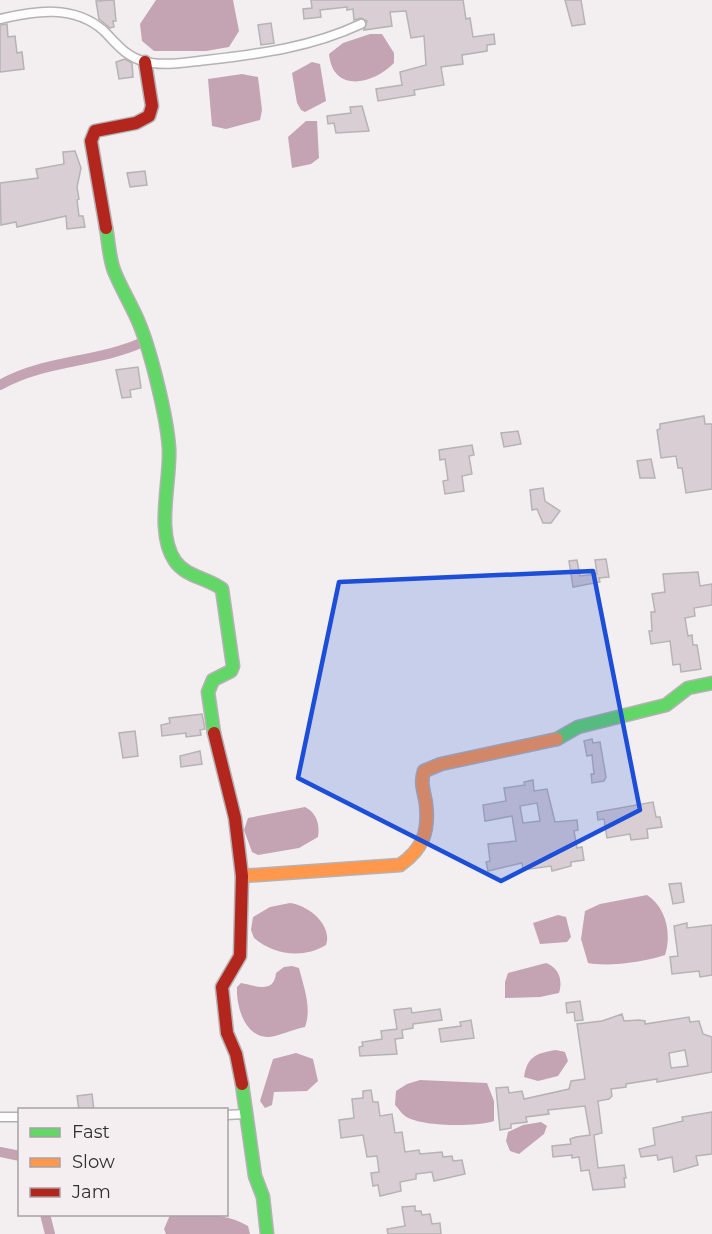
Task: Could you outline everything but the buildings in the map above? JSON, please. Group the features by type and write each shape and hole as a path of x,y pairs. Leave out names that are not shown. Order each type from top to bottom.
{"street":[{"path":"0,19 53,9 87,20 102,30 116,46 145,62 184,63 252,56 315,42 361,24"},
{"path":"145,62 152,106 149,116 134,125 102,128 95,131 91,141 91,152 114,271 140,324 162,405 169,448 165,519 171,552 176,563 198,578 213,582 222,589 233,666 231,671 213,680 208,692 212,724 234,818 242,876 240,956 222,987 227,1033 236,1054 255,1176 266,1208 267,1234"},
{"path":"242,876 344,871 400,865 417,853 425,831 426,805 421,780 424,771 441,764 548,742 563,737 578,727 630,713 650,711 666,705 688,688 712,683"},
{"path":"228,1115 245,1114"},
{"path":"0,1117 18,1117"}],"highlighted area":[{"path":"593,571 640,810 501,881 298,778 339,582"}],"shaded area":[{"path":"156,0 233,0 239,31 229,47 206,51 154,51 142,41 140,24"},
{"path":"370,34 382,34 394,53 394,63 386,70 366,80 346,80 338,75 332,67 329,54 343,43"},
{"path":"312,62 320,64 326,101 305,112 297,103 292,73"},
{"path":"242,74 258,77 262,110 260,120 226,129 212,126 208,79"},
{"path":"306,121 317,121 319,158 311,164 292,168 288,137"},
{"path":"305,807 317,820 318,837 299,848 258,855 252,852 244,830 248,818"},
{"path":"647,895 659,906 666,922 668,938 665,955 626,963 588,963 581,939 585,911 600,904"},
{"path":"290,903 304,908 317,917 326,930 326,945 308,952 289,953 270,948 254,938 251,930 253,917 270,907"},
{"path":"558,915 566,917 571,937 567,942 540,944 533,923"},
{"path":"546,963 559,975 559,993 540,997 505,998 505,982 508,973"},
{"path":"284,967 299,968 305,990 308,1013 305,1027 271,1037 259,1035 252,1031 243,1018 238,1002 237,987 241,983 257,987 267,986 272,984 276,973"},
{"path":"556,1050 565,1052 568,1061 558,1076 538,1081 524,1077 530,1060 543,1053"},
{"path":"296,1053 313,1059 318,1081 307,1091 274,1092 272,1105 265,1108 260,1101 273,1059"},
{"path":"420,1080 487,1083 494,1101 494,1121 449,1125 413,1120 405,1116 395,1105 396,1091"},
{"path":"541,1122 547,1126 544,1134 519,1154 510,1151 506,1141 508,1132 523,1125"},
{"path":"170,1216 220,1216 248,1226 250,1234 166,1234 164,1229"}],"waterway":[{"path":"0,385 34,371 107,354 143,342"},
{"path":"0,1152 18,1156"},
{"path":"46,1216 50,1234"}],"traffic: fast":[{"path":"106,228 113,268 144,335 165,419 169,448 165,521 169,549 175,561 185,571 222,589 233,666 231,671 213,680 208,692 214,733"},
{"path":"557,739 578,727 666,705 688,688 712,683"},
{"path":"242,1084 255,1176 263,1197 267,1234"}],"traffic: slow":[{"path":"242,876 400,865 414,853 423,839 427,814 422,783 424,771 441,764 557,739"}],"traffic: jam":[{"path":"106,228 91,141 95,131 136,123 149,116 152,106 145,62"},
{"path":"214,733 235,818 242,876 240,956 222,987 227,1033 236,1054 242,1084"}]}
